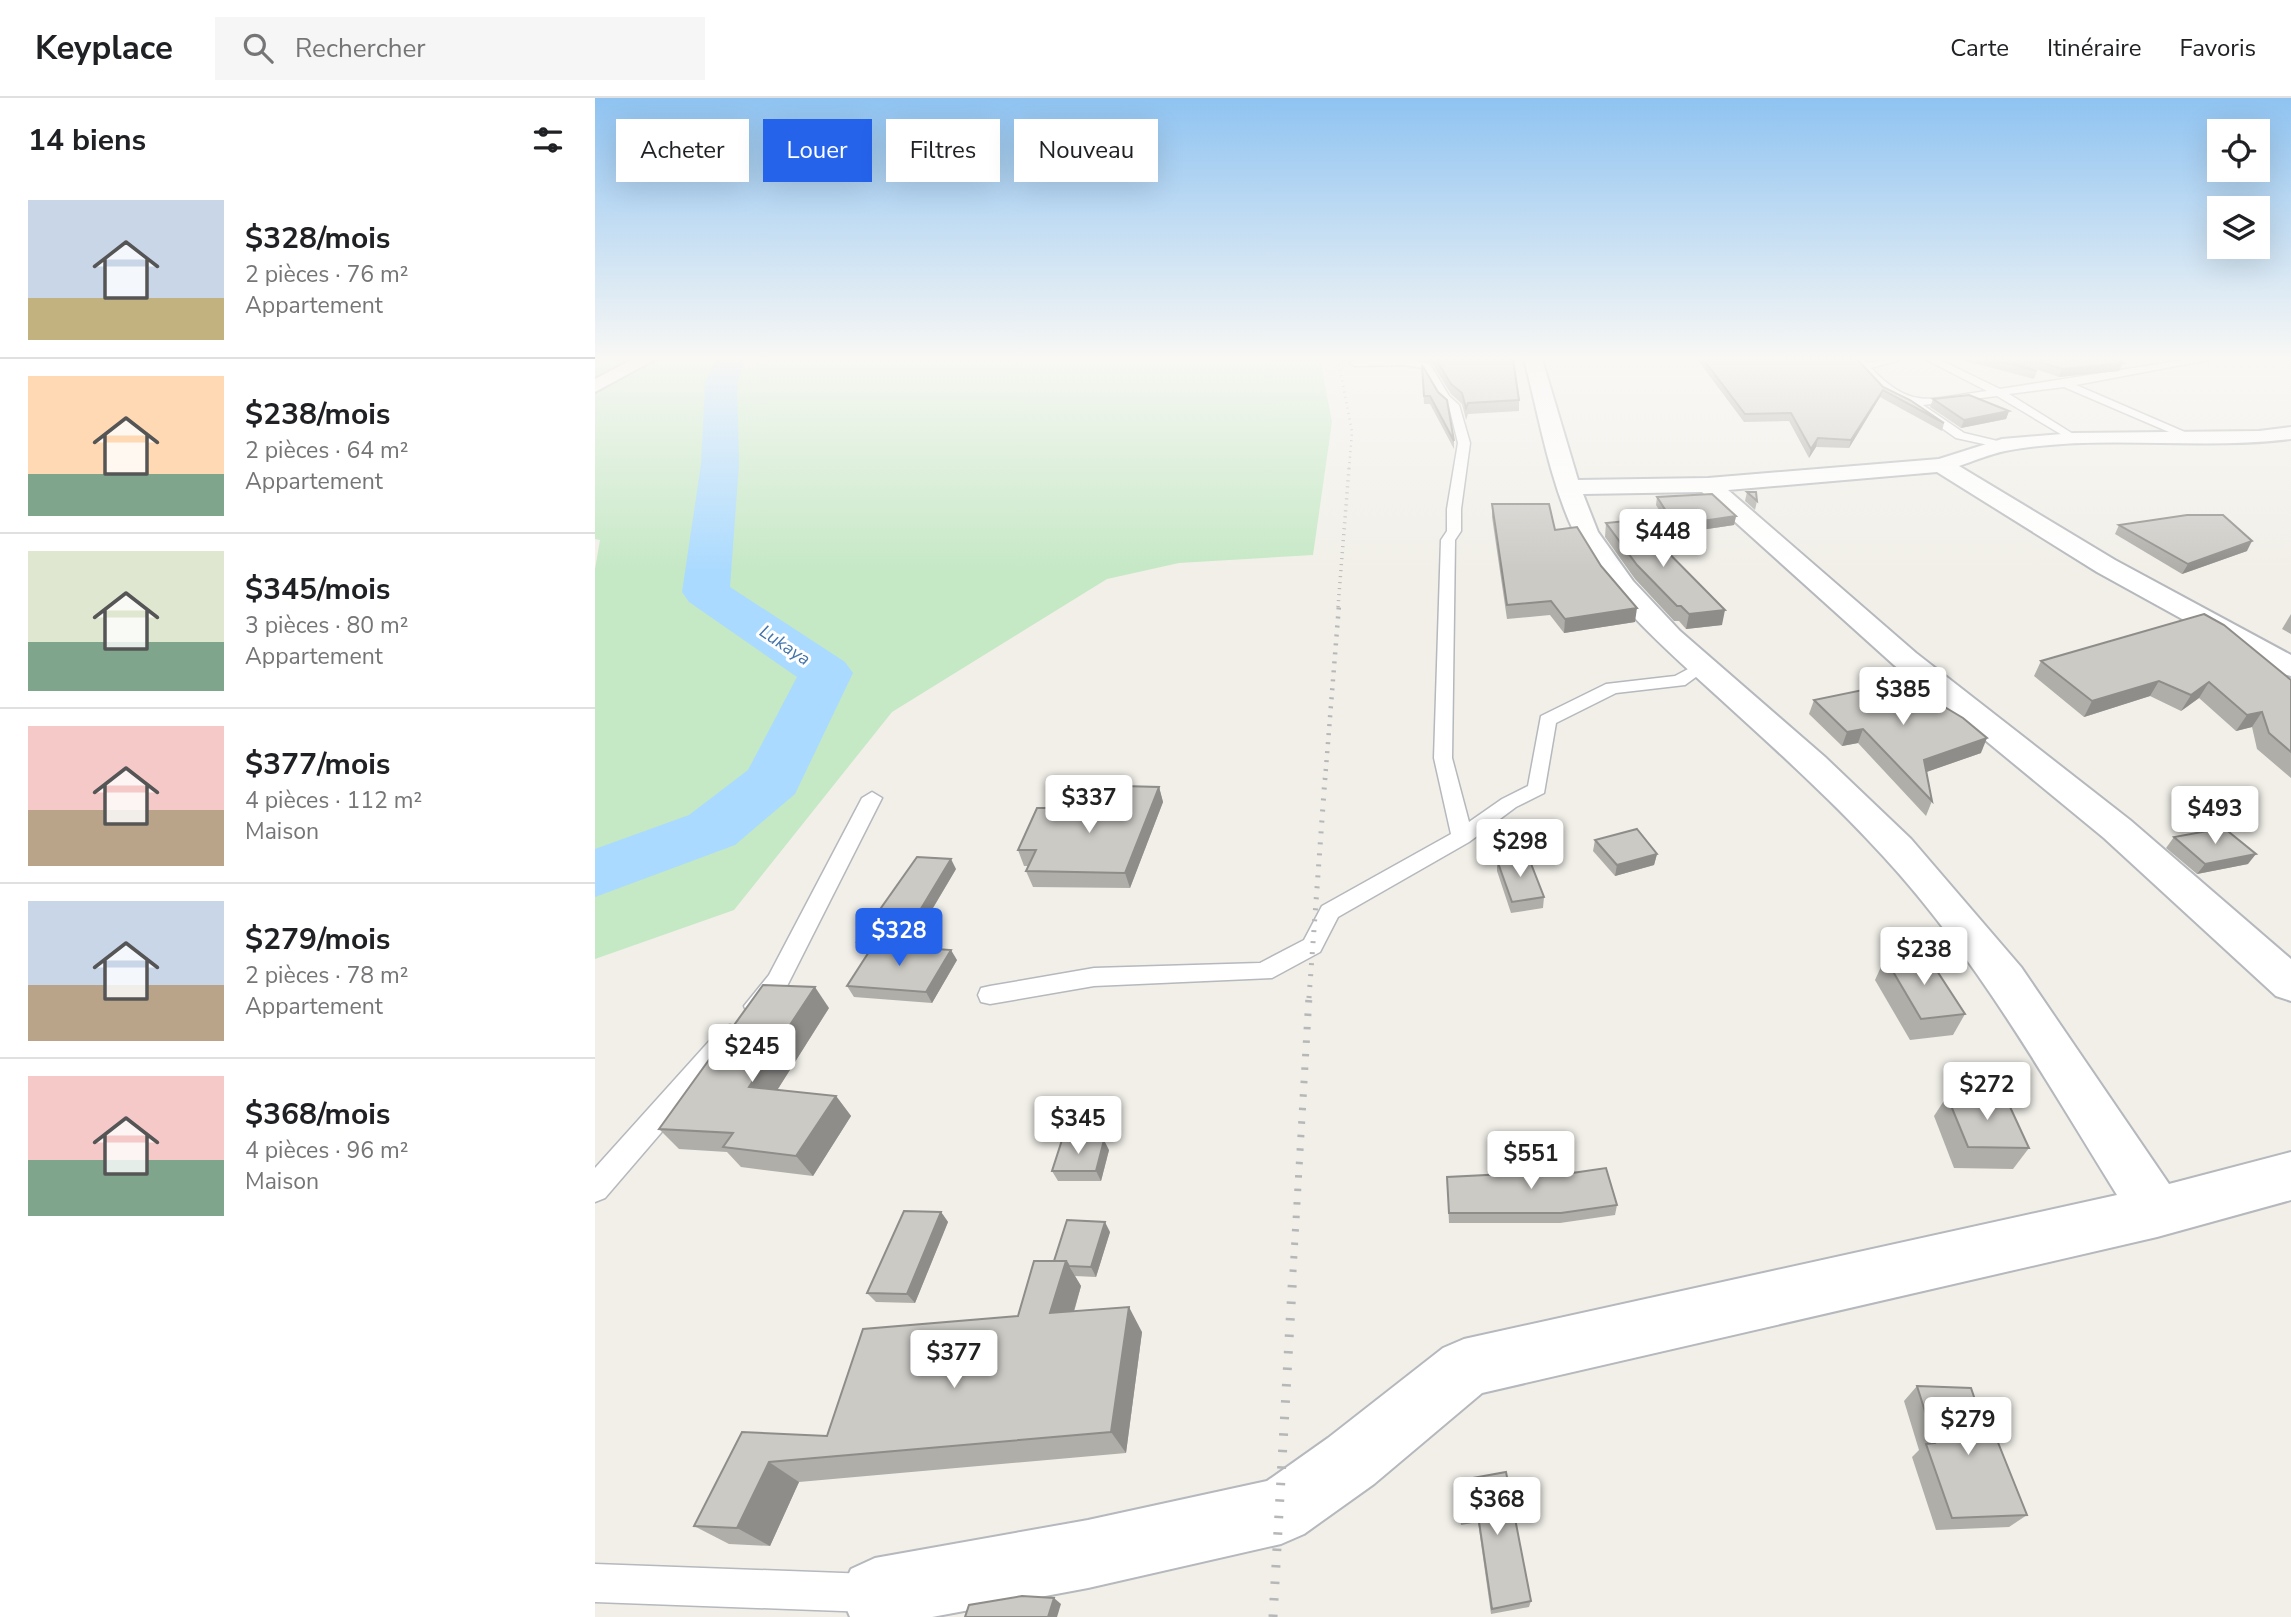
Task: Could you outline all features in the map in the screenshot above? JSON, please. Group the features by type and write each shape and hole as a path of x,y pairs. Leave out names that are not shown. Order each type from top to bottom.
{"street":[{"path":"1553,430 1569,487 1586,531 1603,561 1623,587 1703,667 1882,830 1986,953 2157,1212"},
{"path":"1569,487 1708,485 1941,465 2003,445 2074,439 2259,438 2291,433"},
{"path":"1941,465 2106,566 2291,667"},
{"path":"1708,485 1905,659 2117,829 2291,984"},
{"path":"875,1593 1088,1554 1281,1511 1351,1461 1464,1368 1588,1341 1662,1320 2157,1212 2291,1176"}],"lane":[{"path":"1461,430 1465,443 1454,509 1454,531 1448,540 1443,758 1462,837"},
{"path":"1950,430 1959,436 2003,445"},
{"path":"2059,430 2074,439"},
{"path":"2171,430 2190,438"},
{"path":"990,995 1094,977 1264,972 1312,946 1330,912 1462,837 1509,803 1537,789 1547,720 1612,688 1679,681 1703,667"},
{"path":"595,1189 778,981 872,798"},
{"path":"595,1583 875,1593"}],"green space":[{"path":"595,430 1331,430 1313,555 1179,563 1107,579 892,712 734,910 595,959 595,569 600,540 595,539"}],"building":[{"path":"1800,430 1857,430 1851,440 1818,438 1811,449"},
{"path":"1747,492 1756,492 1757,501"},
{"path":"1712,494 1736,516 1675,525 1657,497"},
{"path":"1492,504 1549,504 1555,530 1577,527 1601,566 1637,608 1565,619 1551,601 1507,605"},
{"path":"2187,515 2223,515 2252,541 2188,564 2119,525"},
{"path":"1636,520 1725,610 1689,614 1681,606 1677,606 1637,565 1606,523"},
{"path":"2204,614 2224,625 2291,680 2291,752 2269,733 2262,712 2247,715 2209,682 2191,695 2159,681 2092,701 2041,661"},
{"path":"1887,685 1913,703 1928,697 1963,718 1987,738 1924,760 1932,801 1863,729 1847,732 1814,700"},
{"path":"1123,786 1159,787 1125,873 1026,871 1036,850 1018,850 1037,808 1112,808"},
{"path":"2224,828 2256,854 2205,864 2174,837"},
{"path":"1637,829 1657,854 1617,865 1595,840"},
{"path":"1528,856 1544,897 1512,902 1497,860"},
{"path":"917,857 951,859 899,945 857,942"},
{"path":"874,944 951,950 926,992 847,986"},
{"path":"1926,954 1965,1014 1921,1019 1885,958"},
{"path":"763,985 815,987 749,1087 836,1096 796,1156 723,1147 733,1133 659,1129"},
{"path":"1947,1096 2005,1096 2029,1148 1968,1147"},
{"path":"1062,1140 1104,1140 1096,1171 1052,1171"},
{"path":"1506,1166 1565,1167 1565,1174 1606,1168 1617,1205 1561,1213 1449,1213 1447,1177 1506,1174"},
{"path":"904,1211 941,1212 907,1294 867,1293"},
{"path":"1067,1220 1105,1222 1091,1267 1069,1266 1066,1261 1054,1261"},
{"path":"1034,1261 1066,1261 1050,1313 1129,1307 1111,1432 769,1462 737,1528 694,1526 742,1432 827,1436 863,1329 1018,1316"},
{"path":"1917,1386 1971,1388 1989,1441 1997,1440 2027,1515 1952,1518 1926,1444 1935,1443"},
{"path":"1506,1472 1531,1601 1492,1609 1478,1515 1461,1518 1456,1481"},
{"path":"1022,1596 1054,1598 1048,1617 965,1617 969,1605"}],"waterway":[{"name":"Lukaya","path":"595,874 712,830 773,781 826,673 706,592 720,464 720,430"}],"railway":[{"path":"1349,469 1352,430"},
{"path":"1338,607 1349,468"},
{"path":"1325,780 1339,605"},
{"path":"1309,998 1325,778"},
{"path":"1293,1272 1309,996"},
{"path":"1273,1617 1293,1271"}]}
